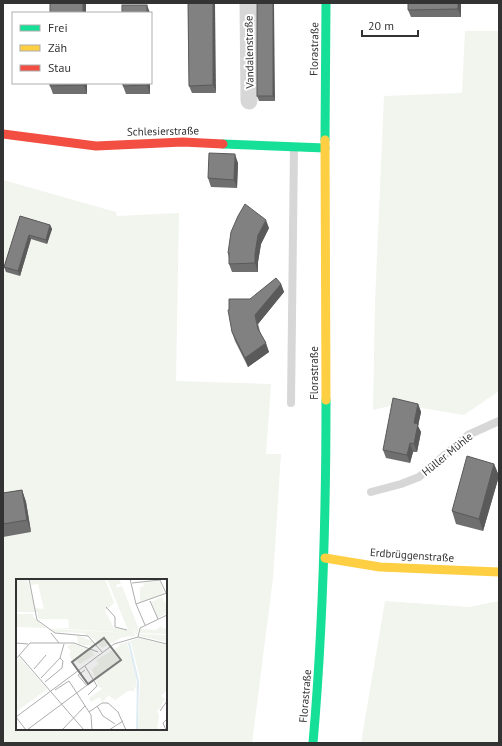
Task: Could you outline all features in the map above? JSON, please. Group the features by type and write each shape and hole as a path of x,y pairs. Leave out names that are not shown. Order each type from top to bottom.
{"main road":[{"name":"Florastraße","path":"313,743 321,642 325,558 326,3"},
{"name":"Schlesierstraße","path":"3,134 96,146 183,142 325,148"},
{"name":"Erdbrüggenstraße","path":"325,558 380,567 499,572"}],"street":[{"name":"Vandalenstraße","path":"248,3 249,101"}],"lane":[{"path":"291,402 294,147"},
{"name":"Hüller Mühle","path":"370,492 401,484 419,477 468,435 499,421"}],"shaded area":[{"path":"465,31 499,31 499,391 464,415 398,404 373,410 375,303 384,96 462,93"},
{"path":"3,180 116,212 117,216 179,213 176,381 271,384 266,454 281,454 273,578 252,743 3,743"},
{"path":"385,601 469,607 499,601 499,743 361,743"}],"building":[{"path":"50,3 83,3 83,12 50,12"},
{"path":"188,3 213,3 213,85 189,86"},
{"path":"257,3 273,3 273,96 257,96"},
{"path":"408,3 458,3 458,9 408,10"},
{"path":"122,5 147,5 147,12 122,12"},
{"path":"50,84 84,84 84,85 50,86"},
{"path":"123,84 147,84 147,85 123,86"},
{"path":"209,153 235,154 234,180 208,178"},
{"path":"245,204 266,220 258,235 255,263 229,264 228,253 231,232"},
{"path":"20,216 50,225 46,240 29,235 18,271 4,267"},
{"path":"276,278 281,284 255,315 258,329 266,343 245,358 232,332 228,310 229,299 250,299"},
{"path":"393,398 418,404 414,423 418,424 414,444 410,443 407,455 383,450"},
{"path":"467,456 494,464 479,519 452,511"},
{"path":"22,490 27,520 3,524 3,493"}],"traffic: fast":[{"path":"325,140 326,3"},
{"path":"223,144 325,148"},
{"path":"313,743 323,572 326,400"}],"traffic: slow":[{"path":"325,140 326,400"},
{"path":"325,558 380,567 499,572"}],"traffic: jam":[{"path":"3,134 96,146 183,142 223,144"}]}
